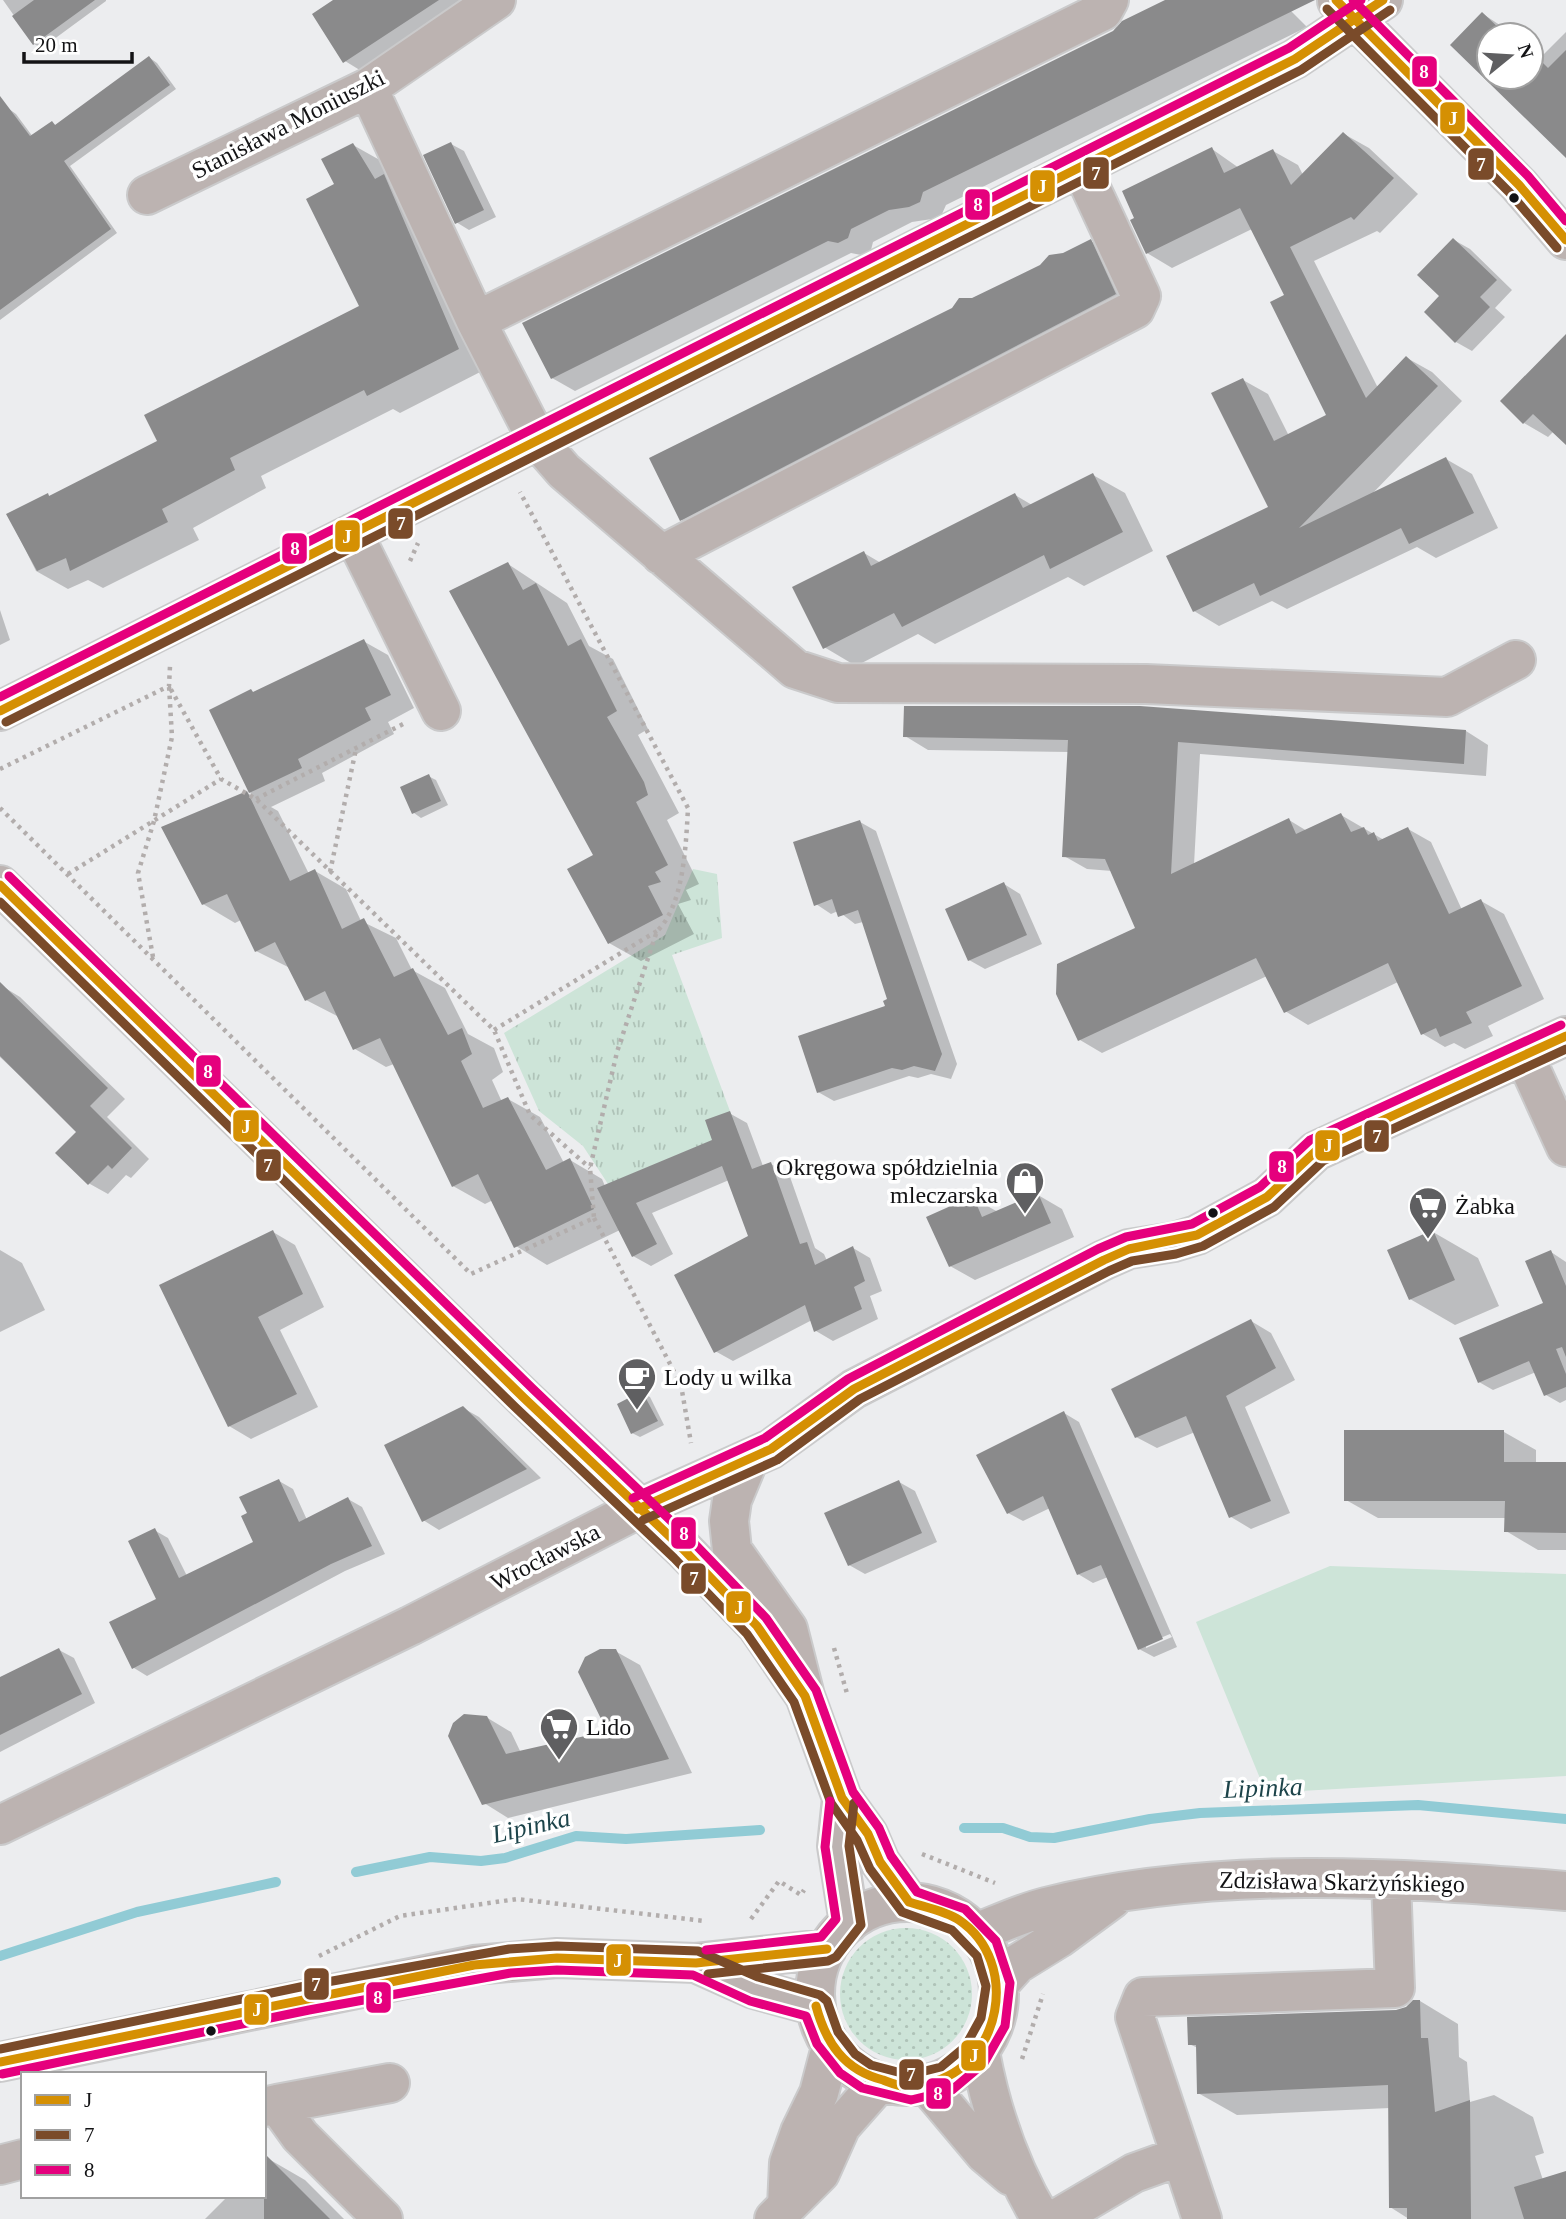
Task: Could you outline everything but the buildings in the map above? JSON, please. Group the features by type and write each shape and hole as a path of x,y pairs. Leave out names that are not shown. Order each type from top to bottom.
{"street":[{"name":"Stanisława Moniuszki","path":"147,195 368,88 496,0"},
{"path":"476,321 1103,11 1109,0"},
{"path":"0,711 361,548 537,440 1295,59 1358,6 1566,240"},
{"path":"368,88 476,321 537,440 564,471 795,669 838,683 1146,684 1447,697 1516,660"},
{"path":"661,555 1136,309 1142,296 1081,167"},
{"path":"361,548 441,711"},
{"path":"0,885 638,1509 683,1549 757,1626 805,1696"},
{"name":"Wrocławska","path":"0,1825 410,1626 638,1509 749,1459 793,1435 833,1402 854,1389 1118,1253 1142,1246 1187,1240 1213,1227 1267,1197 1316,1151 1566,1036"},
{"path":"1525,1057 1566,1147"},
{"path":"749,1459 732,1500 729,1521 732,1550 788,1629 805,1696 842,1798 868,1834 880,1862 909,1902"},
{"path":"0,2062 474,1965 557,1958 696,1963 838,1936 877,1908 909,1902 945,1911 976,1933 991,1957 999,1984 998,2008 992,2031 980,2052 956,2073 927,2085 903,2087 879,2083 852,2069 831,2047 821,2028 816,2006 816,1977 838,1936 837,1846 842,1798"},
{"path":"1202,2219 1135,2017 1143,1997 1395,1987 1391,1880"},
{"name":"Zdzisława Skarżyńskiego","path":"976,1933 1044,1908 1119,1893 1206,1881 1391,1880 1566,1891"},
{"name":"Zdzisława Skarżyńskiego","path":"999,1984 1017,1964 1041,1950 1119,1893"},
{"path":"696,1963 754,1989 816,2006"},
{"path":"780,2212 789,2163 800,2132 820,2093 831,2047"},
{"path":"980,2052 988,2098 1021,2184 1041,2219"},
{"path":"270,2105 390,2082"},
{"path":"780,2212 820,2173 841,2126 879,2083"},
{"path":"927,2085 985,2154 1021,2184"},
{"path":"270,2105 383,2219"},
{"path":"1056,2219 1134,2173 1181,2156"},
{"path":"0,2165 21,2160"}],"path":[{"path":"494,1030 657,931 665,923 676,898 686,845 688,808 518,488"},
{"path":"361,548 421,536"},
{"path":"153,957 138,873 154,821 172,737 169,686 171,662"},
{"path":"256,799 415,717 425,678"},
{"path":"169,686 221,779 256,799 494,1030 530,1115 590,1168"},
{"path":"0,769 169,686"},
{"path":"330,872 356,748"},
{"path":"68,874 221,779"},
{"path":"0,808 471,1273 594,1217"},
{"path":"657,931 617,1052 590,1168 594,1217 681,1385 694,1454"},
{"path":"831,1641 846,1681 849,1710"},
{"path":"918,1852 1006,1887 1015,1895 1024,1915"},
{"path":"1017,2072 1049,1975 1049,1965 1041,1950"}],"green space":[{"path":"693,869 717,874 722,938 672,955 737,1130 608,1184 583,1146 539,1111 504,1033 665,935"},
{"path":"1330,1566 1566,1574 1566,1776 1266,1793 1196,1622"},
{"path":"906,1928 931,1933 953,1947 967,1969 972,1994 967,2019 953,2041 931,2055 906,2060 881,2055 859,2041 845,2019 840,1994 845,1969 859,1947 881,1933"}],"waterway":[{"name":"Lipinka","path":"964,1828 1003,1828 1030,1837 1054,1838 1150,1819 1200,1813 1418,1805 1566,1819"},
{"name":"Lipinka","path":"356,1872 430,1857 481,1861 505,1858 576,1836 626,1839 760,1830"},
{"name":"Lipinka","path":"0,1956 137,1912 276,1882"}],"transit line":[{"name":"J","path":"1336,0 1519,185 1566,240"},
{"name":"8","path":"1353,0 1528,176 1566,221"},
{"name":"8","path":"0,697 1289,48 1361,0"},
{"name":"J","path":"0,711 1295,59 1383,0"},
{"name":"7","path":"1327,9 1510,193 1557,248"},
{"name":"7","path":"6,722 1301,70 1390,10"},
{"name":"8","path":"2,2074 309,2010 511,1973 557,1970 693,1975 750,2001 806,2016 817,2044 840,2073 862,2088 911,2100 952,2090 984,2063 1005,2026 1010,1983 996,1941 965,1909 917,1892 891,1856 879,1828 853,1792 816,1690 766,1618 691,1540 9,876"},
{"name":"J","path":"0,885 524,1398 683,1549 757,1626 805,1696 842,1798 868,1834 880,1862 909,1902"},
{"name":"7","path":"0,902 515,1407 674,1558 747,1634 794,1702 831,1803 857,1840 870,1869 902,1912 952,1930 977,1956 986,1986 981,2018 965,2047 941,2067 909,2075 871,2065 855,2054 838,2032 827,2001 820,1995 758,1977 698,1951 557,1946 509,1949 305,1986 0,2049"},
{"name":"8","path":"633,1498 765,1438 848,1379 1098,1249 1126,1237 1192,1224 1260,1187 1310,1140 1561,1025"},
{"name":"J","path":"638,1509 771,1449 854,1389 1104,1260 1129,1249 1197,1235 1267,1197 1316,1151 1566,1036"},
{"name":"7","path":"643,1520 777,1460 860,1399 1109,1271 1132,1261 1176,1254 1203,1246 1274,1207 1323,1161 1566,1049"},
{"name":"8","path":"706,1950 821,1937 836,1919 825,1847 830,1801"},
{"name":"7","path":"708,1974 828,1961 836,1957 861,1925 849,1846 854,1803"},
{"name":"J","path":"816,2006 831,2043 847,2062 869,2075 896,2085 911,2087 929,2083 954,2073 973,2056 987,2035 995,2011 996,1986 991,1961 979,1938 959,1920 909,1902"},
{"name":"J","path":"0,2062 474,1965 557,1958 696,1963 827,1949"}],"place":[{"name":"Okręgowa spółdzielnia mleczarska","path":"1025,1215"},
{"name":"Żabka","path":"1428,1240"},
{"name":"Lody u wilka","path":"637,1411"},
{"name":"Lido","path":"559,1761"}]}
